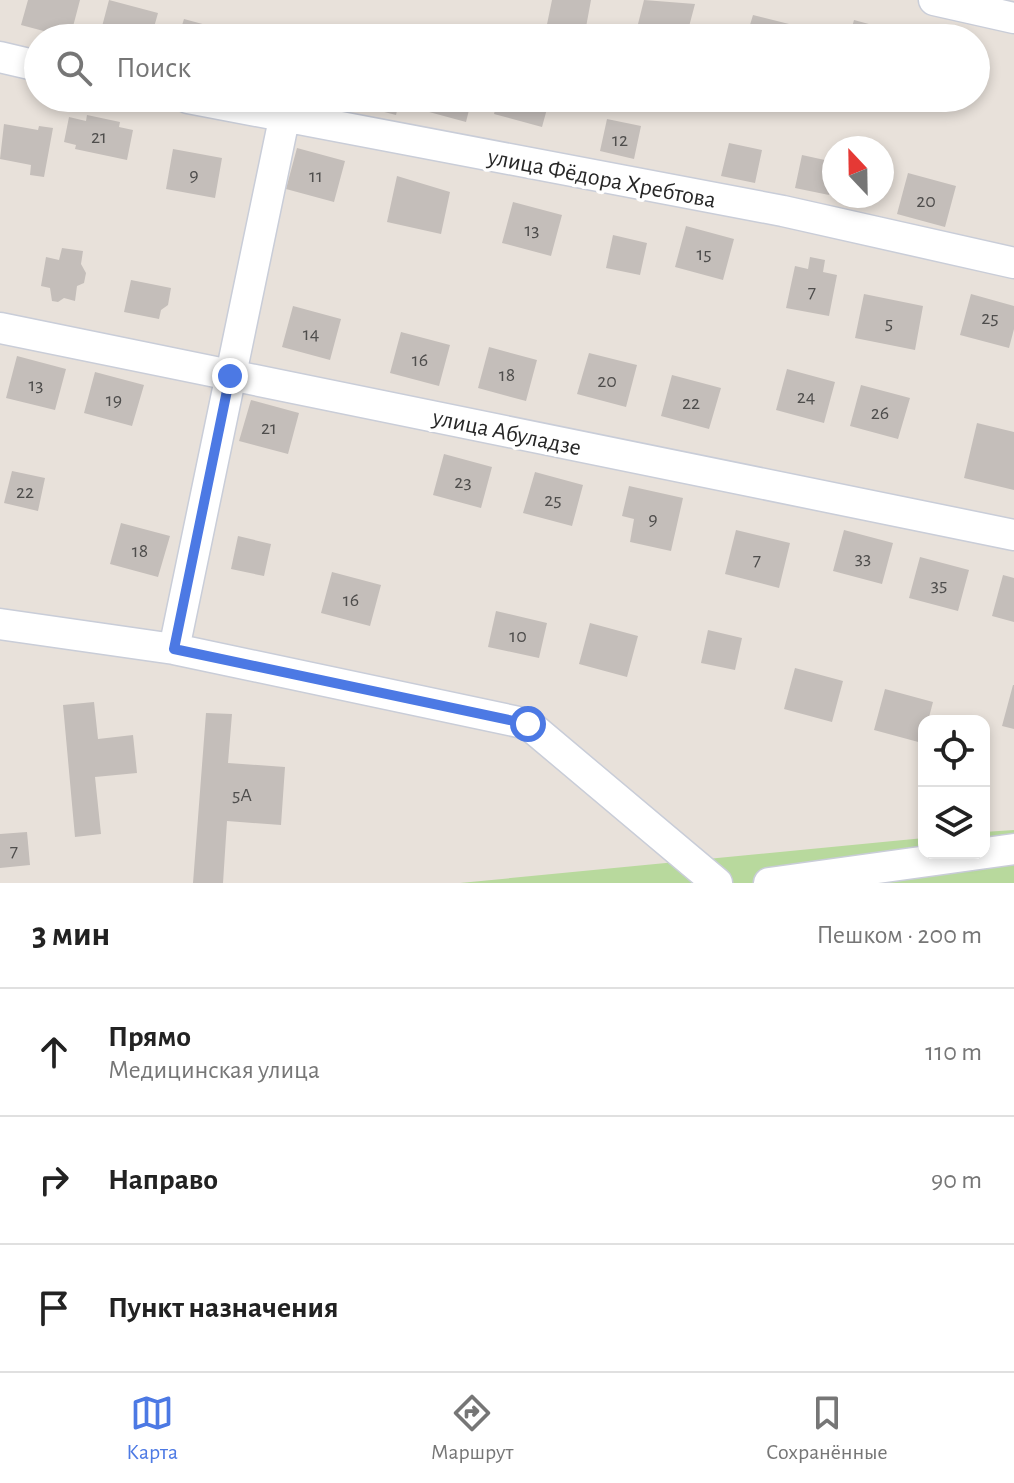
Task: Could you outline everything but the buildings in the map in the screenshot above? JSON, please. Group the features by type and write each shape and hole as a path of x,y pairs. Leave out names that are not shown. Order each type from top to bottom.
{"street":[{"path":"934,0 1014,18"},
{"path":"0,57 24,63"},
{"name":"улица Фёдора Хребтова","path":"252,112 783,211 1014,263"},
{"path":"174,649 284,119"},
{"name":"улица Абуладзе","path":"0,328 1014,535"},
{"path":"0,624 174,649 528,724 717,883"},
{"path":"769,883 1014,849"}],"green space":[{"path":"1014,830 1014,883 460,883 918,839 918,859 990,859 990,832"}],"route":[{"path":"230,376 174,649 528,724"}]}
